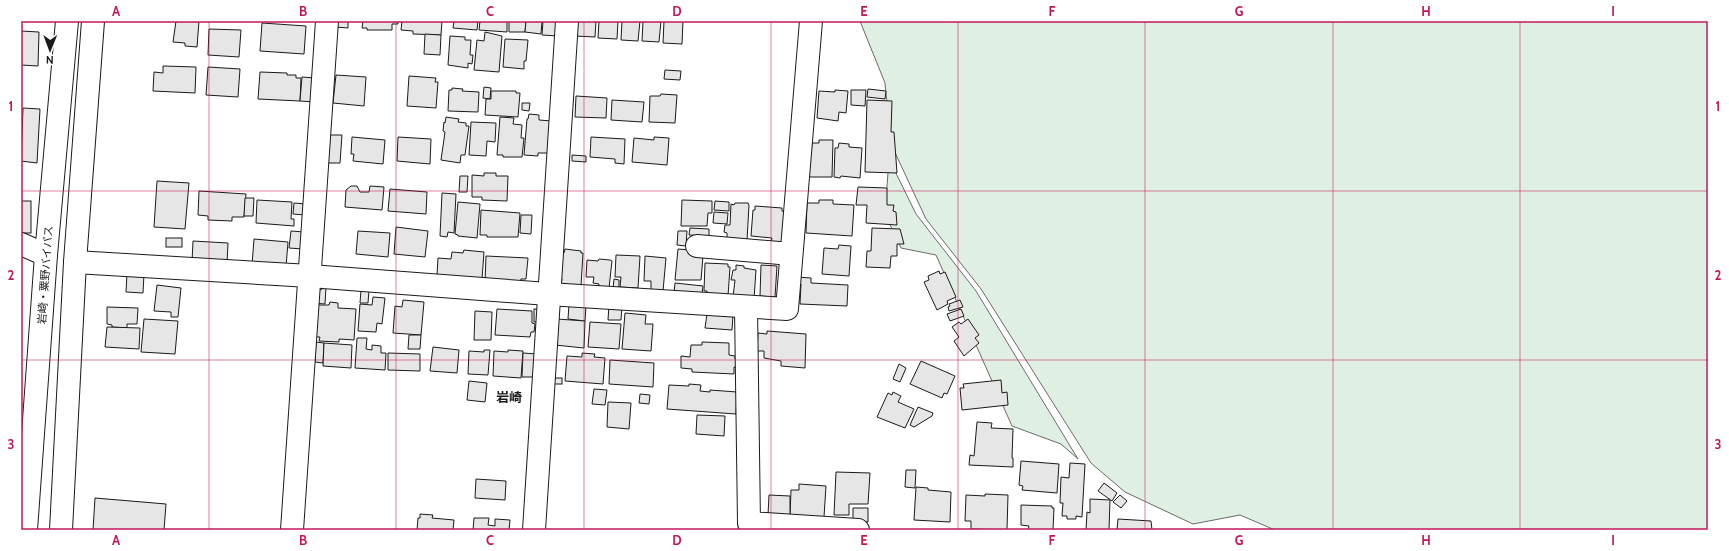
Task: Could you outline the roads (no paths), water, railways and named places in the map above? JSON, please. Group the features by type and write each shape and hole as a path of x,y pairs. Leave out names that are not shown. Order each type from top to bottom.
{"main road":[{"name":"岩崎・粟野バイパス","path":"26,530 46,255 67,21"},
{"path":"61,530 75,262 93,21"},
{"path":"292,530 327,21"},
{"path":"534,530 548,294 567,21"},
{"path":"75,262 310,276 548,294 787,309 811,21"},
{"path":"21,244 46,255"},
{"path":"697,246 791,254"},
{"path":"746,306 749,526 858,530"}],"district":[{"name":"岩崎","path":"509,397"}]}
